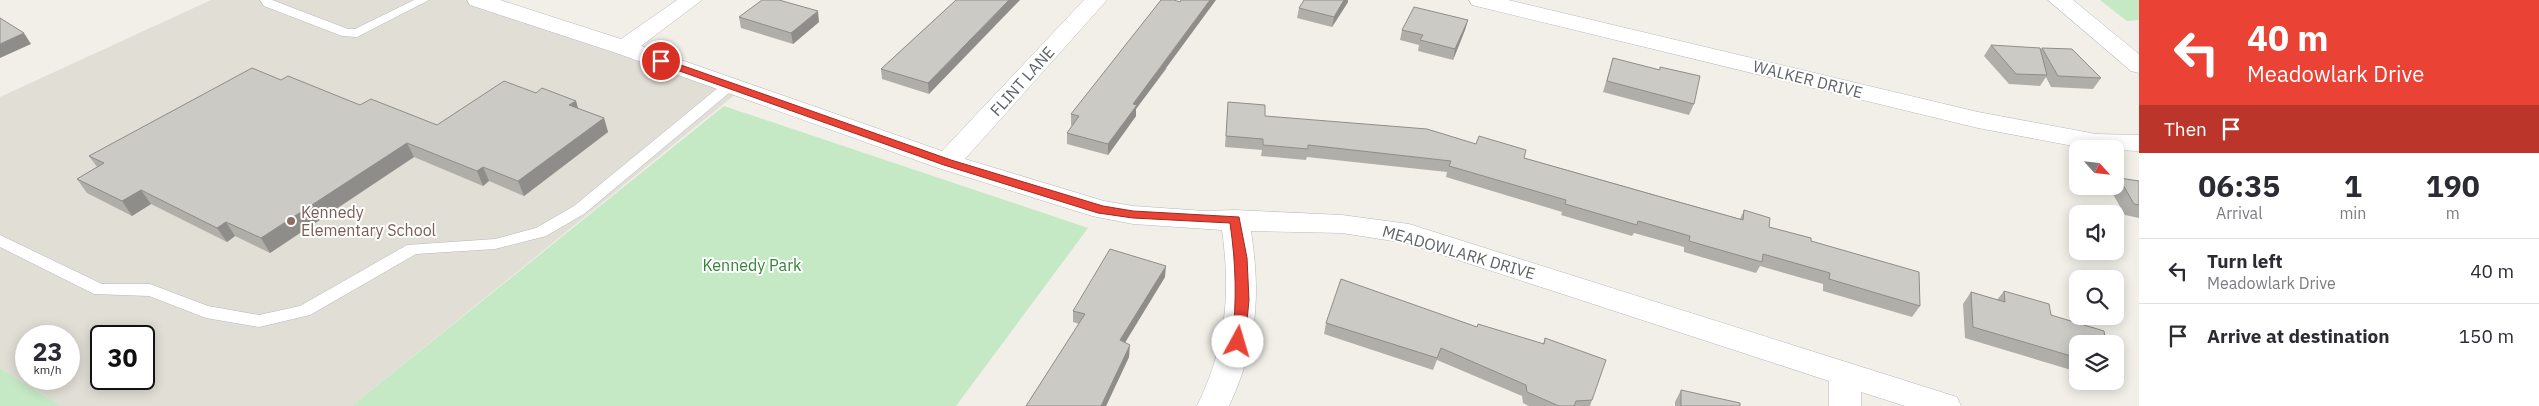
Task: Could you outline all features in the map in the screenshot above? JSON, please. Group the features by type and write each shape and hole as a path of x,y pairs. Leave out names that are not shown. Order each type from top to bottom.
{"street":[{"name":"MEADOWLARK DRIVE","path":"478,0 624,48 948,162 1102,210 1133,214 1235,220 1342,224 1409,234 1945,406"},
{"path":"624,48 691,0"},
{"name":"FLINT LANE","path":"948,162 1096,0"},
{"name":"WALKER DRIVE","path":"1480,0 1978,120 2096,142 2139,142"},
{"path":"2059,0 2139,66"},
{"path":"1213,406 1238,342 1243,300 1241,258 1235,220"},
{"path":"1845,374 1845,406"}],"lane":[{"path":"266,0 268,3 346,33 357,33 422,0"},
{"path":"0,240 100,290 150,290 206,312 259,322 304,311 412,249 495,244 541,232 579,210 730,85"}],"shaded area":[{"name":"Kennedy Elementary School","path":"211,0 484,0 742,89 352,406 61,406 35,390 80,390 80,325 15,325 15,377 0,368 0,97"}],"green space":[{"path":"2100,0 2139,0 2139,20 2127,21"},
{"name":"Kennedy Park","path":"724,106 1088,228 956,406 352,406"},
{"path":"0,368 15,377 15,390 35,390 61,406 0,406"}],"building":[{"path":"762,0 779,0 818,11 791,33 739,17"},
{"path":"956,0 1009,0 928,83 881,69"},
{"path":"1161,0 1180,2 1181,0 1210,0 1133,104 1137,105 1108,144 1067,133 1079,116 1071,114"},
{"path":"1304,0 1344,0 1334,17 1299,8"},
{"path":"1414,7 1468,20 1455,49 1420,40 1423,35 1402,30"},
{"path":"0,18 24,33 0,44"},
{"path":"1991,45 2040,48 2047,75 2016,74"},
{"path":"2042,48 2072,49 2101,78 2058,76"},
{"path":"1613,58 1660,70 1660,67 1700,76 1694,104 1607,81"},
{"path":"252,68 281,80 288,76 360,105 371,99 437,125 504,81 536,93 542,88 576,101 569,105 604,118 518,181 483,167 477,171 407,143 261,238 226,222 217,228 141,190 122,201 77,179 104,163 89,156"},
{"path":"1228,102 1265,105 1265,116 1427,129 1476,144 1479,136 1526,150 1524,158 1743,220 1744,210 1770,218 1769,227 1811,238 1811,241 1919,272 1920,306 1829,279 1830,273 1763,254 1762,262 1689,241 1690,236 1638,221 1637,225 1565,204 1566,200 1449,166 1451,161 1308,145 1308,149 1263,145 1263,139 1226,136"},
{"path":"2124,179 2139,181 2139,205 2134,204 2124,187"},
{"path":"1110,249 1166,266 1120,340 1130,345 1101,406 1026,406 1085,314 1073,311"},
{"path":"1341,279 1477,327 1478,324 1544,344 1545,338 1606,360 1592,400 1576,401 1574,406 1559,406 1527,392 1526,385 1441,348 1437,358 1326,323"},
{"path":"2004,291 2049,304 2051,315 2069,320 2069,325 2084,325 2104,331 2105,335 2069,335 2069,355 1973,327 1971,292 2005,302"},
{"path":"1681,390 1740,403 1740,406 1681,406"}],"place":[{"name":"Kennedy Elementary School","path":"291,221"}],"route":[{"path":"661,61 948,162 1102,210 1205,220 1235,220 1241,258 1243,300 1238,342"}]}
